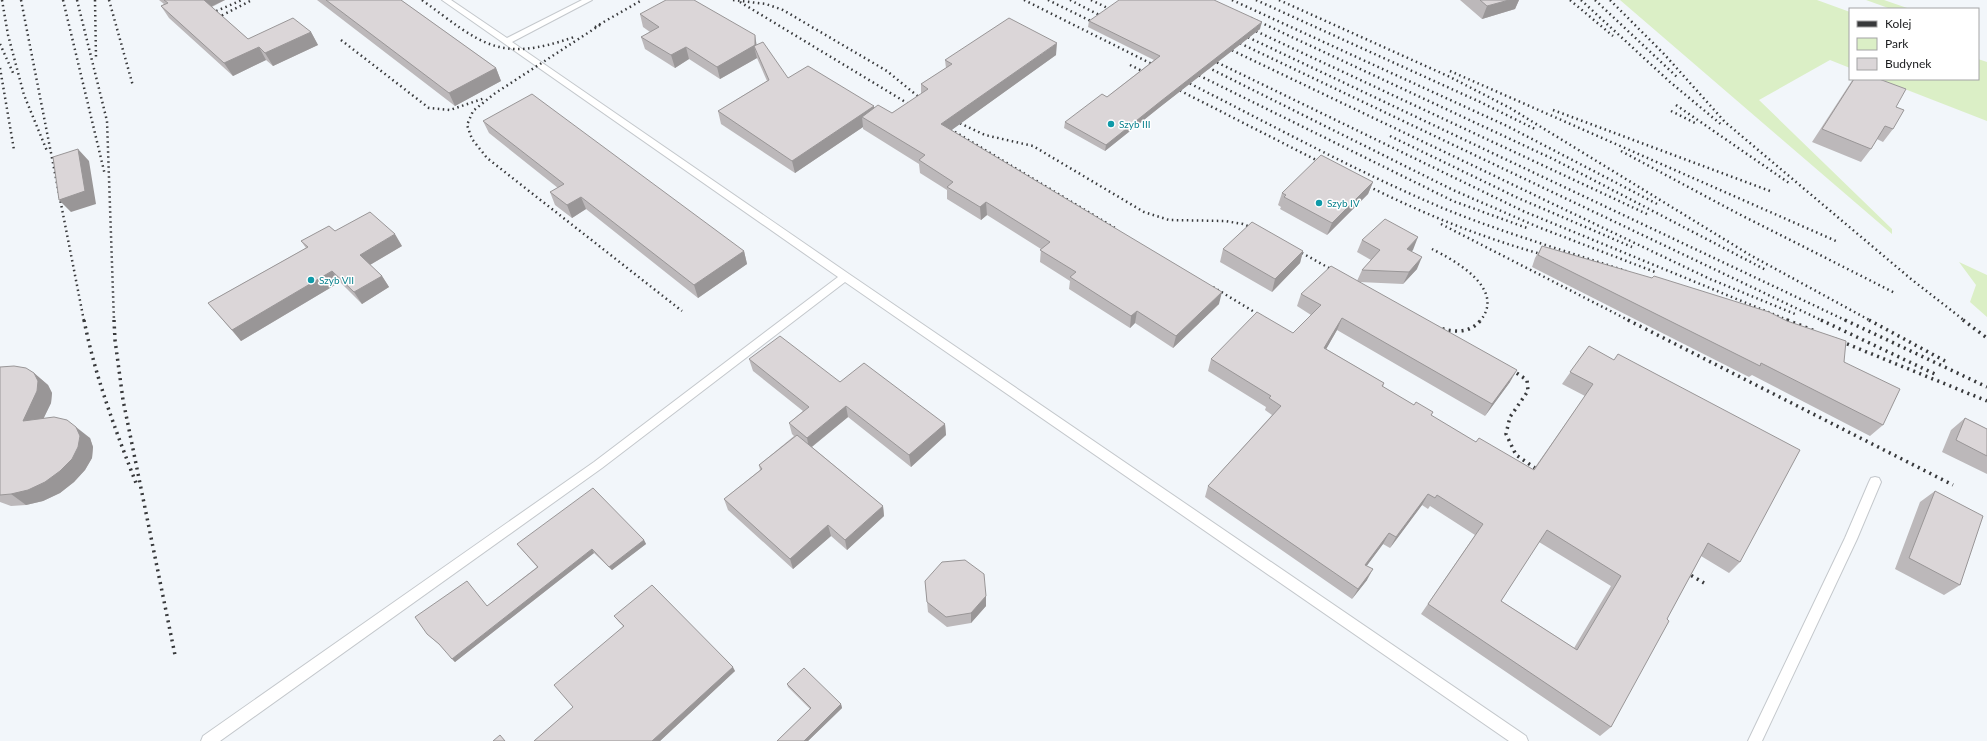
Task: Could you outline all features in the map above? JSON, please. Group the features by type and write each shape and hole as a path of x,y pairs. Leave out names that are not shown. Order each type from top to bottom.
{"lane":[{"path":"446,0 845,277 1521,741"},
{"path":"506,42 588,0"},
{"path":"208,741 598,465 845,277"},
{"path":"1755,741 1851,540 1875,482"}],"green space":[{"path":"1620,0 1817,0 1849,12 1849,68 1830,60 1759,100 1892,229 1892,234"},
{"path":"1866,0 1884,0 1907,8 1888,8"},
{"path":"1979,59 1987,62 1987,121 1882,80 1979,80"},
{"path":"1959,262 1987,275 1987,317 1970,302 1976,285"}],"building":[{"path":"164,0 204,0 248,39 293,18 311,32 265,53 259,47 224,63 161,6 168,3"},
{"path":"326,0 401,0 496,68 449,93"},
{"path":"666,0 694,0 755,35 755,45 717,67 686,47 671,55 641,37 659,27 640,14"},
{"path":"1119,0 1214,0 1262,22 1106,145 1065,122 1102,94 1107,97 1160,56 1089,21"},
{"path":"1480,0 1509,0 1487,6"},
{"path":"1009,18 1057,43 941,124 1222,292 1176,336 1137,311 1131,316 1070,277 1076,272 1040,250 1050,242 986,202 980,207 947,187 953,182 919,160 925,155 862,117 878,105 892,113 928,89 921,84 952,64 945,60"},
{"path":"763,42 788,78 808,66 874,106 792,161 718,111 769,80 754,46"},
{"path":"1853,80 1882,80 1906,89 1896,107 1904,110 1893,129 1885,126 1871,149 1822,129"},
{"path":"532,94 744,251 694,285 581,197 567,205 550,192 564,184 483,121"},
{"path":"78,149 85,191 59,200 53,157"},
{"name":"Szyb IV","path":"1321,155 1373,182 1332,223 1284,197 1286,195 1282,193"},
{"path":"370,212 395,234 360,255 382,276 354,292 332,271 232,330 208,303 308,247 301,241 329,226 335,231"},
{"path":"1385,219 1418,237 1407,249 1422,257 1409,272 1362,270 1380,250 1362,240"},
{"path":"1252,222 1303,251 1275,279 1223,249"},
{"path":"1542,246 1652,278 1654,276 1769,312 1787,321 1846,341 1844,362 1900,389 1883,425 1761,363 1760,366 1538,255"},
{"path":"1331,266 1517,370 1492,404 1342,318 1324,348 1384,383 1382,386 1414,405 1416,402 1433,412 1431,415 1476,442 1479,438 1534,470 1593,384 1570,372 1589,346 1614,360 1618,354 1800,450 1740,562 1708,543 1667,619 1669,621 1611,727 1428,604 1483,524 1437,495 1435,498 1428,494 1396,537 1389,533 1365,565 1373,569 1358,589 1208,486 1281,406 1269,398 1271,396 1211,359 1257,312 1293,333 1321,305 1301,294","holes":["1547,530 1621,576 1577,650 1501,601"]},
{"path":"780,336 840,382 864,363 945,424 909,455 846,406 807,438 789,423 809,407 749,359"},
{"path":"14,366 26,368 34,373 38,381 37,391 23,421 54,417 67,420 76,427 80,436 78,447 72,459 60,471 45,482 28,490 0,495 0,367"},
{"path":"1965,418 1987,429 1987,456 1956,440"},
{"path":"797,435 883,506 845,540 828,525 790,559 724,499 762,469 759,465"},
{"path":"593,488 644,540 609,567 592,549 452,659 439,644 427,634 415,617 467,581 487,606 538,567 517,544"},
{"path":"1935,491 1983,516 1960,585 1909,558"},
{"path":"965,560 984,574 986,596 971,613 946,617 927,602 925,581 942,562"},
{"path":"652,585 733,667 652,741 534,741 573,707 554,685 624,626 614,616"},
{"path":"804,668 841,704 804,741 777,741 811,708 787,684"},
{"path":"500,735 505,741 493,741"}],"railway":[{"path":"2,0 8,35 24,95 47,151"},
{"path":"21,0 84,321"},
{"path":"63,0 105,175"},
{"path":"77,0 107,121 114,321"},
{"path":"95,0 96,58"},
{"path":"109,0 133,86"},
{"path":"207,15 242,0"},
{"path":"213,20 252,0"},
{"path":"422,0 460,28 476,38 492,45 526,49 548,45 574,37"},
{"path":"595,27 642,0"},
{"path":"733,0 766,4 783,10 887,71 926,103"},
{"path":"1024,0 1160,68"},
{"path":"1048,0 1099,25"},
{"path":"1070,0 1107,19"},
{"path":"1091,0 1118,13"},
{"path":"1232,0 1507,126 1659,205"},
{"path":"1256,0 1478,101 1537,130"},
{"path":"1279,0 1450,77 1510,108 1750,255 1871,321"},
{"path":"1570,0 1613,36"},
{"path":"1581,0 1670,82 1723,126"},
{"path":"1595,0 1677,77"},
{"path":"1610,0 1664,54 1725,122 1911,279 1965,321"},
{"path":"740,2 917,109"},
{"path":"1251,18 1553,159 1766,270"},
{"path":"600,25 494,94 473,111 467,125 472,139 487,158 682,311"},
{"path":"1247,27 1649,215"},
{"path":"1239,33 1847,321"},
{"path":"1231,39 1823,321"},
{"path":"341,40 429,108 450,110 485,98"},
{"path":"0,44 14,75"},
{"path":"1223,46 1710,279 1795,314"},
{"path":"1208,58 1523,211 1790,321"},
{"path":"1199,63 1453,190 1538,227 1655,272"},
{"path":"1130,65 1152,76"},
{"path":"0,68 14,150"},
{"path":"1190,71 1453,201 1527,228"},
{"path":"1450,71 1836,241"},
{"path":"1181,79 1345,163 1445,209 1512,234 1626,271"},
{"path":"1171,86 1324,164"},
{"path":"1676,105 1789,183"},
{"path":"1553,110 1770,191"},
{"path":"1671,111 1695,123"},
{"path":"951,119 985,135 1033,146 1144,212 1169,220 1225,221 1243,224 1257,230"},
{"path":"942,124 1115,228"},
{"path":"1390,136 1518,198 1632,247"},
{"path":"1621,151 1735,212 1895,293"},
{"path":"1360,182 1452,224 1499,241 1548,256"},
{"path":"1441,224 1630,321"},
{"path":"1293,248 1338,273"},
{"path":"1432,249 1453,260 1464,268 1482,287 1487,298 1487,309 1480,321"},
{"path":"1213,287 1266,319"},
{"path":"84,320 100,382 136,483"},
{"path":"114,320 115,340 123,400 175,655"},
{"path":"1628,320 1953,485"},
{"path":"1787,320 1815,331"},
{"path":"1821,320 1937,375"},
{"path":"1845,320 1987,387"},
{"path":"1869,320 1945,361"},
{"path":"1963,320 1987,338"},
{"path":"1436,327 1460,331 1471,328 1480,321"},
{"path":"1835,339 1987,401"},
{"path":"1506,366 1527,380 1528,391 1510,417 1506,434 1516,455 1544,474"},
{"path":"1680,569 1704,583"}],"place":[{"name":"Szyb III","path":"1111,124"},
{"name":"Szyb IV","path":"1319,203"},
{"name":"Szyb VII","path":"311,280"}]}
